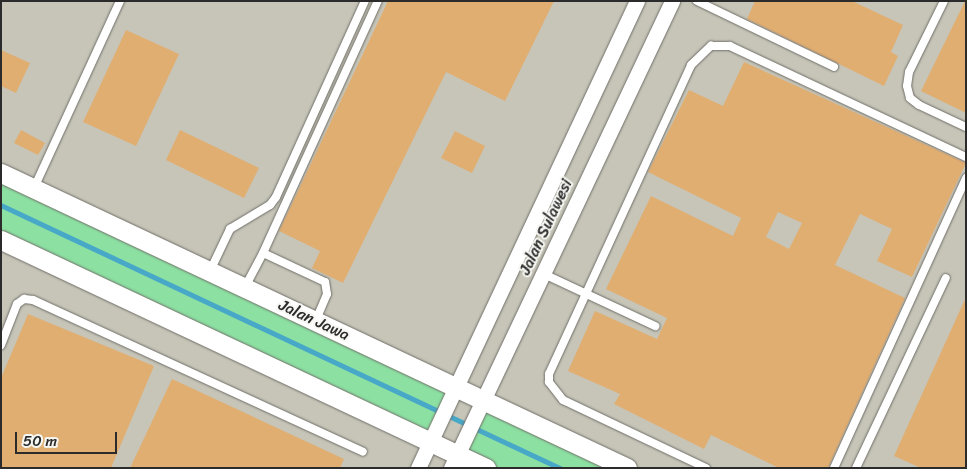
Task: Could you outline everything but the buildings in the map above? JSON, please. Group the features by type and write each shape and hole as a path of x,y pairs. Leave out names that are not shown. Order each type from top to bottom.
{"street":[{"name":"Jalan Sulawesi","path":"418,468 637,1"},
{"name":"Jalan Sulawesi","path":"457,455 672,1"},
{"name":"Jalan Jawa","path":"1,173 316,320 453,392 627,468"},
{"path":"1,240 433,436 457,455 486,468"}],"lane":[{"path":"33,188 120,1"},
{"path":"210,271 230,230 270,205 276,197 366,1"},
{"path":"245,287 263,253 378,1"},
{"path":"697,1 834,67"},
{"path":"944,1 909,72 907,86 910,98 919,105 966,127"},
{"path":"706,468 563,400 551,389 549,374 690,65 711,46 730,46 966,157"},
{"path":"834,468 966,178"},
{"path":"263,253 325,282 327,294 316,320"},
{"path":"544,274 655,326"},
{"path":"856,468 946,278"},
{"path":"1,345 17,304 24,299 33,300 363,452"}],"shaded area":[{"path":"1,1 966,1 966,468 1,468"}],"green space":[{"path":"1,173 456,386 430,441 1,240"},
{"path":"484,399 627,468 486,468 458,454"}],"waterway":[{"path":"1,205 560,468"}]}
